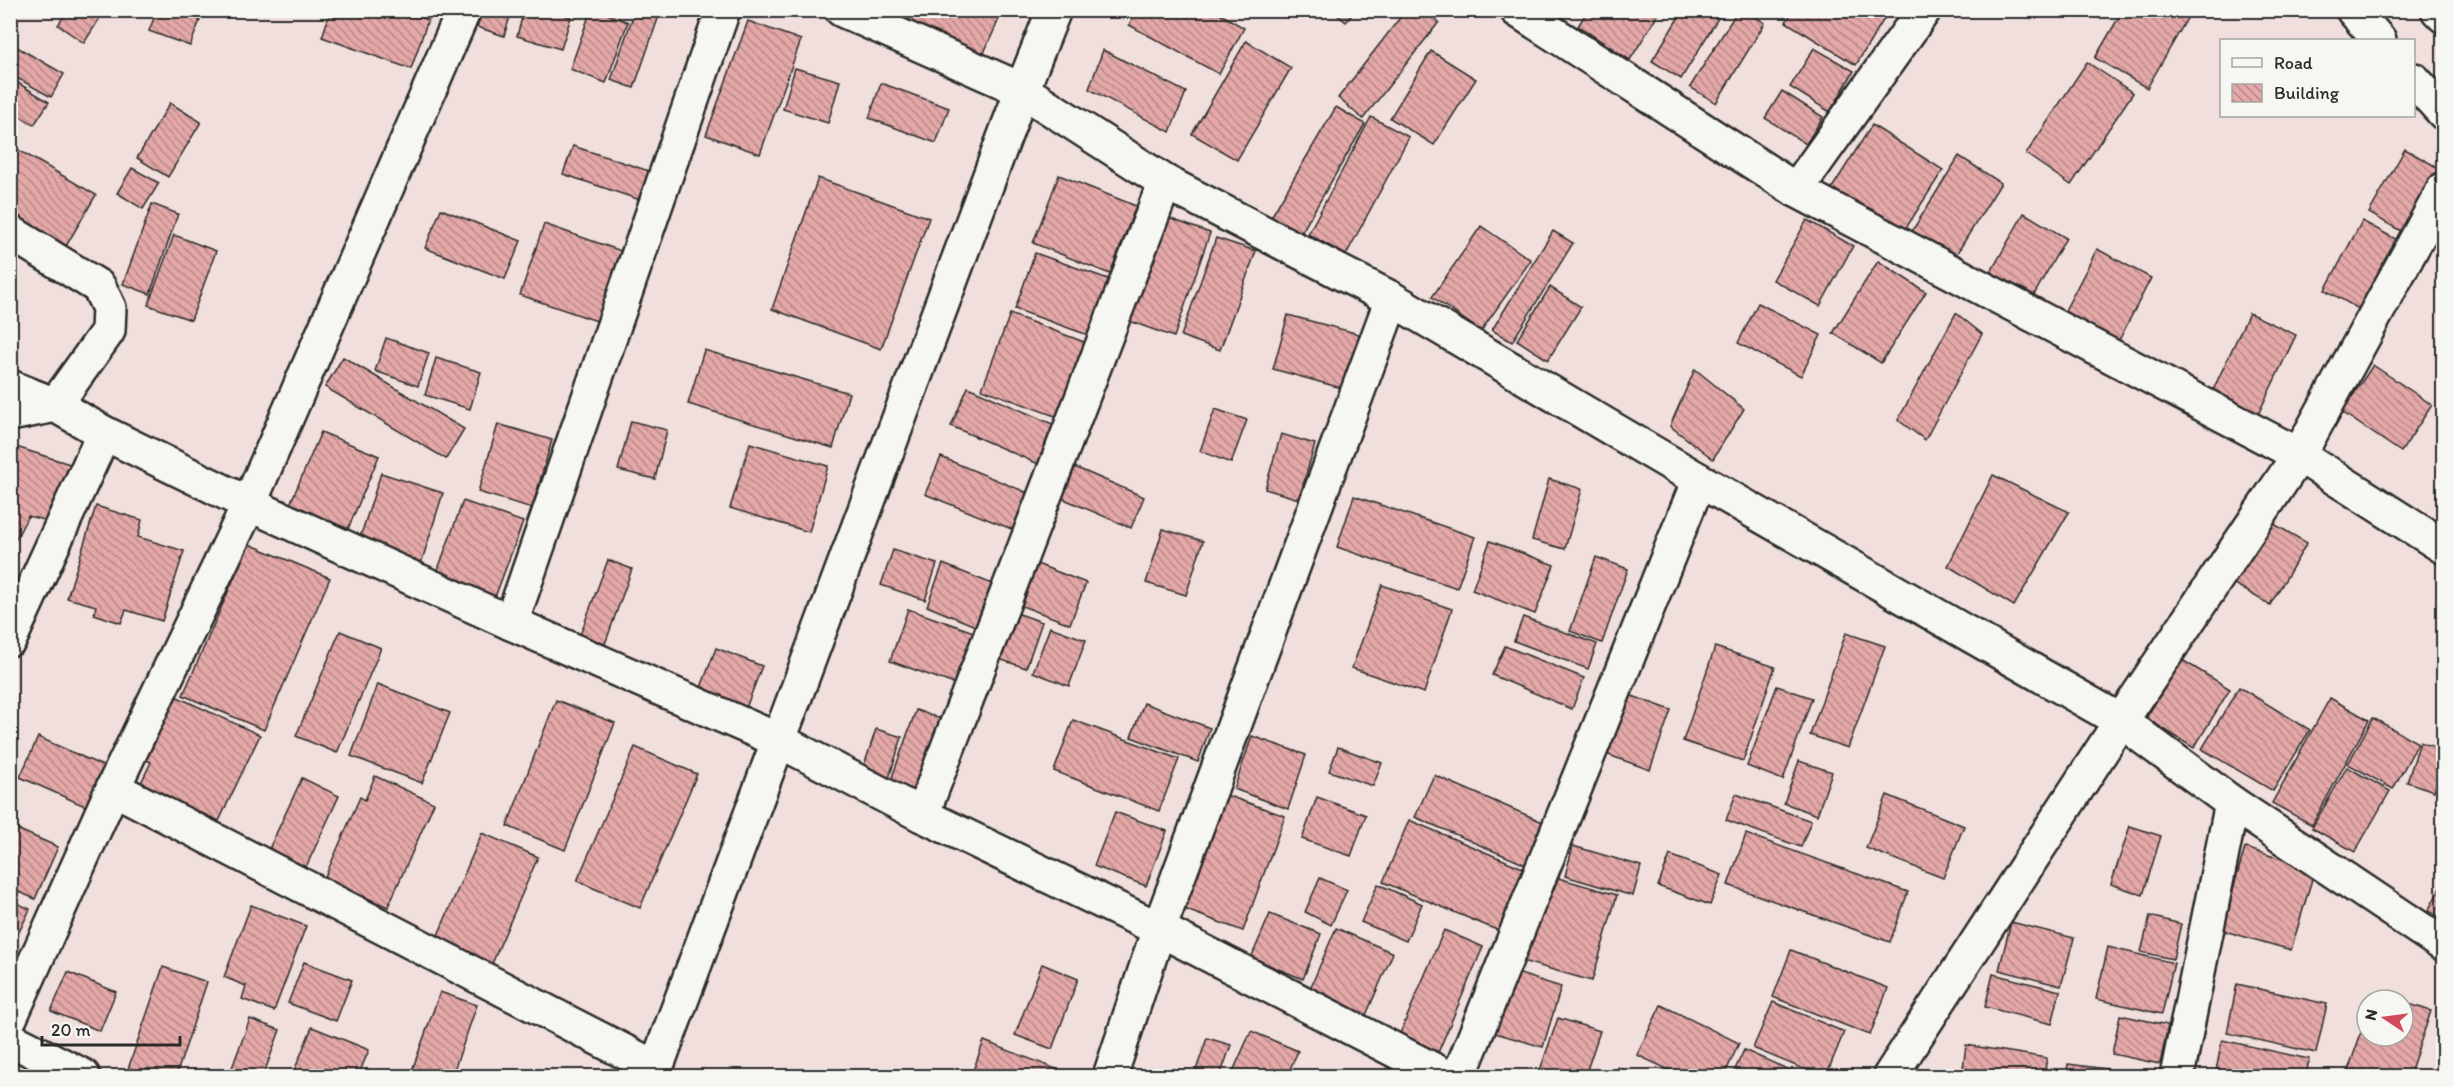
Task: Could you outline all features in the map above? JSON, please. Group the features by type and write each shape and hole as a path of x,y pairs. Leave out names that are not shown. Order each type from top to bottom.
{"street":[{"path":"10,1018 114,788 249,504 464,10"},
{"path":"511,623 723,10"},
{"path":"842,10 1022,90 1165,182 1392,299 1699,480 2121,721 2232,803 2444,945"},
{"path":"114,788 655,1072 1022,90 1054,10"},
{"path":"1517,10 1796,190 2299,455 2444,547"},
{"path":"1796,190 1924,10"},
{"path":"2353,10 2378,39"},
{"path":"2439,11 2444,16"},
{"path":"2415,81 2444,113"},
{"path":"922,815 1165,182"},
{"path":"1890,1077 2121,721 2299,455 2444,189"},
{"path":"10,232 99,286 109,308 108,331 55,405 10,414"},
{"path":"1110,1077 1159,929 1392,299"},
{"path":"10,387 55,405 104,433 249,504 511,623 778,740 922,815 1159,929 1445,1077"},
{"path":"10,639 104,433"},
{"path":"1459,1077 1699,480"},
{"path":"2177,1077 2232,803"},
{"path":"10,1039 83,1077"}],"building":[{"path":"68,10 105,10 84,43 58,25"},
{"path":"157,10 174,10 200,20 190,46 149,31"},
{"path":"331,10 402,10 428,20 411,69 322,37"},
{"path":"483,10 512,10 504,36 477,27"},
{"path":"524,10 548,10 571,17 561,49 517,36"},
{"path":"591,10 597,10 628,22 606,83 570,69"},
{"path":"635,10 661,10 634,88 611,80"},
{"path":"890,10 1003,10 983,55 889,13"},
{"path":"1137,10 1214,10 1244,28 1219,74 1129,25"},
{"path":"1331,10 1356,10 1346,22"},
{"path":"1406,10 1425,10 1439,22 1363,119 1338,98"},
{"path":"1588,10 1661,10 1630,60 1578,26"},
{"path":"1683,10 1723,10 1681,79 1652,61"},
{"path":"1738,10 1745,10 1765,23 1716,103 1690,87"},
{"path":"1793,10 1870,10 1884,19 1856,65 1786,22"},
{"path":"2123,10 2192,10 2147,88 2095,58"},
{"path":"748,21 801,40 760,154 706,135"},
{"path":"1246,41 1291,68 1237,160 1192,134"},
{"path":"10,43 64,74 51,97 10,74"},
{"path":"1814,48 1854,71 1830,112 1790,87"},
{"path":"1103,50 1186,92 1170,132 1089,89"},
{"path":"1431,51 1476,79 1434,145 1390,118"},
{"path":"2087,62 2133,93 2071,185 2026,154"},
{"path":"795,68 840,81 828,123 783,109"},
{"path":"10,78 49,102 34,125 10,110"},
{"path":"881,83 949,108 936,143 869,118"},
{"path":"1782,91 1823,117 1806,144 1765,118"},
{"path":"170,103 201,122 168,177 137,158"},
{"path":"1336,107 1365,124 1300,235 1271,217"},
{"path":"1371,117 1409,137 1346,255 1308,234"},
{"path":"1872,125 1943,170 1901,236 1830,191"},
{"path":"10,145 96,195 66,246 10,215"},
{"path":"573,146 652,172 643,201 563,174"},
{"path":"2405,149 2442,170 2406,234 2369,213"},
{"path":"1959,156 2001,183 1954,258 1912,231"},
{"path":"132,168 159,183 143,209 117,193"},
{"path":"1059,175 1136,206 1110,274 1033,243"},
{"path":"818,178 929,218 881,349 772,309"},
{"path":"152,204 178,214 150,294 123,284"},
{"path":"441,209 521,241 505,279 425,248"},
{"path":"2024,213 2066,238 2030,302 1988,277"},
{"path":"1160,215 1210,233 1174,337 1124,319"},
{"path":"1807,220 1853,246 1820,306 1773,280"},
{"path":"2362,221 2403,243 2366,313 2325,290"},
{"path":"544,224 624,252 600,322 520,295"},
{"path":"1481,226 1531,260 1481,331 1432,297"},
{"path":"1553,231 1573,243 1512,342 1492,330"},
{"path":"174,235 216,251 191,320 148,305"},
{"path":"1216,238 1256,251 1220,350 1181,336"},
{"path":"2097,249 2151,278 2114,350 2059,322"},
{"path":"1035,253 1111,280 1091,336 1015,309"},
{"path":"1878,261 1926,292 1881,363 1833,333"},
{"path":"1550,287 1581,307 1548,360 1517,340"},
{"path":"1758,303 1821,335 1801,376 1738,343"},
{"path":"1956,313 1982,334 1925,440 1898,420"},
{"path":"2249,313 2296,335 2252,427 2206,405"},
{"path":"1010,314 1092,345 1063,419 982,389"},
{"path":"1288,315 1359,334 1345,389 1273,369"},
{"path":"386,338 429,353 418,386 375,371"},
{"path":"704,350 849,393 833,448 688,404"},
{"path":"343,357 464,429 446,459 325,387"},
{"path":"436,358 481,372 470,409 425,395"},
{"path":"2373,365 2432,405 2401,452 2342,412"},
{"path":"1695,369 1744,409 1713,459 1670,426"},
{"path":"968,387 1059,427 1043,466 951,426"},
{"path":"1215,409 1247,420 1231,463 1200,451"},
{"path":"631,421 667,430 655,479 618,470"},
{"path":"498,424 552,440 532,508 478,492"},
{"path":"321,432 379,456 348,529 290,504"},
{"path":"1281,434 1315,444 1299,499 1265,489"},
{"path":"750,443 828,466 809,532 730,508"},
{"path":"10,445 76,466 48,521 28,516 10,550"},
{"path":"941,457 1028,493 1014,530 925,494"},
{"path":"1070,465 1144,497 1131,528 1057,496"},
{"path":"381,473 443,493 420,567 357,547"},
{"path":"1993,475 2069,512 2014,606 1948,566"},
{"path":"1549,479 1582,489 1565,549 1532,540"},
{"path":"1354,496 1475,537 1457,588 1337,547"},
{"path":"463,501 523,522 492,605 433,583"},
{"path":"96,506 142,520 138,537 184,551 162,621 126,610 121,623 94,614 96,606 67,598"},
{"path":"2267,520 2307,543 2270,605 2231,582"},
{"path":"1163,529 1203,541 1186,595 1146,583"},
{"path":"1490,541 1554,565 1535,614 1472,590"},
{"path":"249,544 330,578 264,730 183,695"},
{"path":"893,550 937,564 925,600 881,585"},
{"path":"1596,557 1628,569 1602,643 1570,631"},
{"path":"608,560 632,569 605,644 580,635"},
{"path":"943,564 997,586 980,628 927,606"},
{"path":"1037,564 1086,583 1070,624 1022,606"},
{"path":"1382,585 1452,609 1424,693 1352,668"},
{"path":"908,609 979,634 960,686 890,661"},
{"path":"1011,611 1042,622 1026,668 996,658"},
{"path":"1523,617 1597,644 1588,669 1514,641"},
{"path":"1050,627 1086,640 1069,686 1033,672"},
{"path":"340,631 381,648 337,753 296,736"},
{"path":"1846,633 1885,646 1848,748 1810,735"},
{"path":"1505,646 1584,678 1572,709 1492,675"},
{"path":"1715,647 1775,667 1743,761 1683,741"},
{"path":"716,648 762,666 746,708 700,690"},
{"path":"2182,660 2230,689 2194,748 2146,718"},
{"path":"378,684 450,713 422,783 351,756"},
{"path":"1777,686 1812,698 1783,780 1747,766"},
{"path":"2239,687 2310,730 2273,791 2202,749"},
{"path":"171,694 260,735 219,821 140,785 151,762 141,758"},
{"path":"1627,694 1671,710 1650,770 1606,754"},
{"path":"2330,698 2369,720 2312,825 2272,803"},
{"path":"556,700 615,723 565,850 507,826"},
{"path":"1144,703 1210,728 1198,762 1131,737"},
{"path":"916,710 944,720 918,793 890,783"},
{"path":"2373,718 2418,743 2393,789 2348,764"},
{"path":"1073,720 1179,759 1159,811 1054,771"},
{"path":"876,729 902,737 888,781 862,772"},
{"path":"1252,736 1306,755 1288,809 1234,789"},
{"path":"38,737 105,767 87,807 20,777"},
{"path":"2420,742 2444,750 2444,765 2434,791 2407,782"},
{"path":"635,747 697,774 640,908 577,881"},
{"path":"1338,747 1382,763 1373,786 1329,771"},
{"path":"1799,761 1832,772 1817,815 1784,803"},
{"path":"2347,767 2390,791 2355,852 2312,828"},
{"path":"1434,775 1545,823 1526,865 1415,817"},
{"path":"375,776 434,803 388,907 324,879 360,797 365,800"},
{"path":"302,778 339,796 306,867 269,849"},
{"path":"1223,794 1285,816 1243,931 1181,908"},
{"path":"1736,794 1811,821 1801,847 1726,820"},
{"path":"1887,795 1964,826 1943,878 1866,848"},
{"path":"1317,797 1366,815 1351,856 1302,839"},
{"path":"1115,812 1167,831 1146,886 1094,866"},
{"path":"1409,820 1525,869 1499,931 1383,882"},
{"path":"10,826 58,847 35,899 10,888"},
{"path":"2130,826 2161,836 2143,895 2111,884"},
{"path":"482,833 538,857 491,966 435,942"},
{"path":"1746,834 1908,892 1890,942 1728,885"},
{"path":"1573,846 1641,866 1633,896 1565,876"},
{"path":"2245,848 2315,869 2291,950 2221,930"},
{"path":"1670,855 1722,875 1710,905 1658,886"},
{"path":"1548,875 1617,895 1592,981 1522,961"},
{"path":"1320,878 1347,890 1331,925 1305,912"},
{"path":"2444,881 2444,919 2428,911"},
{"path":"1378,884 1422,904 1406,941 1361,922"},
{"path":"10,900 30,909 10,951"},
{"path":"251,905 306,926 274,1011 242,999 246,986 224,977"},
{"path":"1270,914 1321,934 1303,979 1251,958"},
{"path":"2150,916 2181,924 2173,959 2141,952"},
{"path":"2011,922 2074,938 2061,986 1999,970"},
{"path":"1336,928 1393,953 1366,1015 1309,991"},
{"path":"1444,930 1483,947 1437,1055 1398,1038"},
{"path":"2108,947 2174,963 2162,1014 2096,999"},
{"path":"1791,950 1888,988 1870,1035 1773,997"},
{"path":"304,962 352,980 336,1021 288,1003"},
{"path":"1042,964 1078,979 1052,1049 1015,1035"},
{"path":"163,967 207,982 176,1076 140,1076 127,1072"},
{"path":"68,972 116,992 100,1031 51,1011"},
{"path":"1514,972 1561,987 1543,1047 1495,1033"},
{"path":"1993,974 2060,991 2052,1024 1985,1007"},
{"path":"2237,984 2327,1004 2316,1053 2227,1033"},
{"path":"440,992 477,1005 452,1076 410,1076"},
{"path":"1773,1002 1844,1032 1826,1076 1820,1076 1753,1048"},
{"path":"1661,1005 1739,1043 1724,1076 1682,1076 1637,1055"},
{"path":"2415,1006 2431,1011 2409,1076 2346,1076 2356,1048 2415,1048"},
{"path":"2120,1015 2168,1025 2160,1064 2112,1054"},
{"path":"1558,1018 1600,1031 1585,1076 1538,1076"},
{"path":"250,1019 280,1030 263,1076 229,1076"},
{"path":"312,1027 369,1050 358,1076 292,1076"},
{"path":"1251,1031 1298,1051 1287,1076 1231,1076"},
{"path":"1207,1038 1231,1045 1220,1076 1194,1076"},
{"path":"2222,1040 2309,1059 2306,1076 2215,1076"},
{"path":"984,1041 1074,1076 971,1076"},
{"path":"1966,1045 2047,1058 2044,1076 1962,1076"},
{"path":"1744,1050 1803,1076 1732,1076"},
{"path":"2068,1064 2161,1076 2066,1076"},
{"path":"1618,1067 1637,1076 1614,1076"}]}
